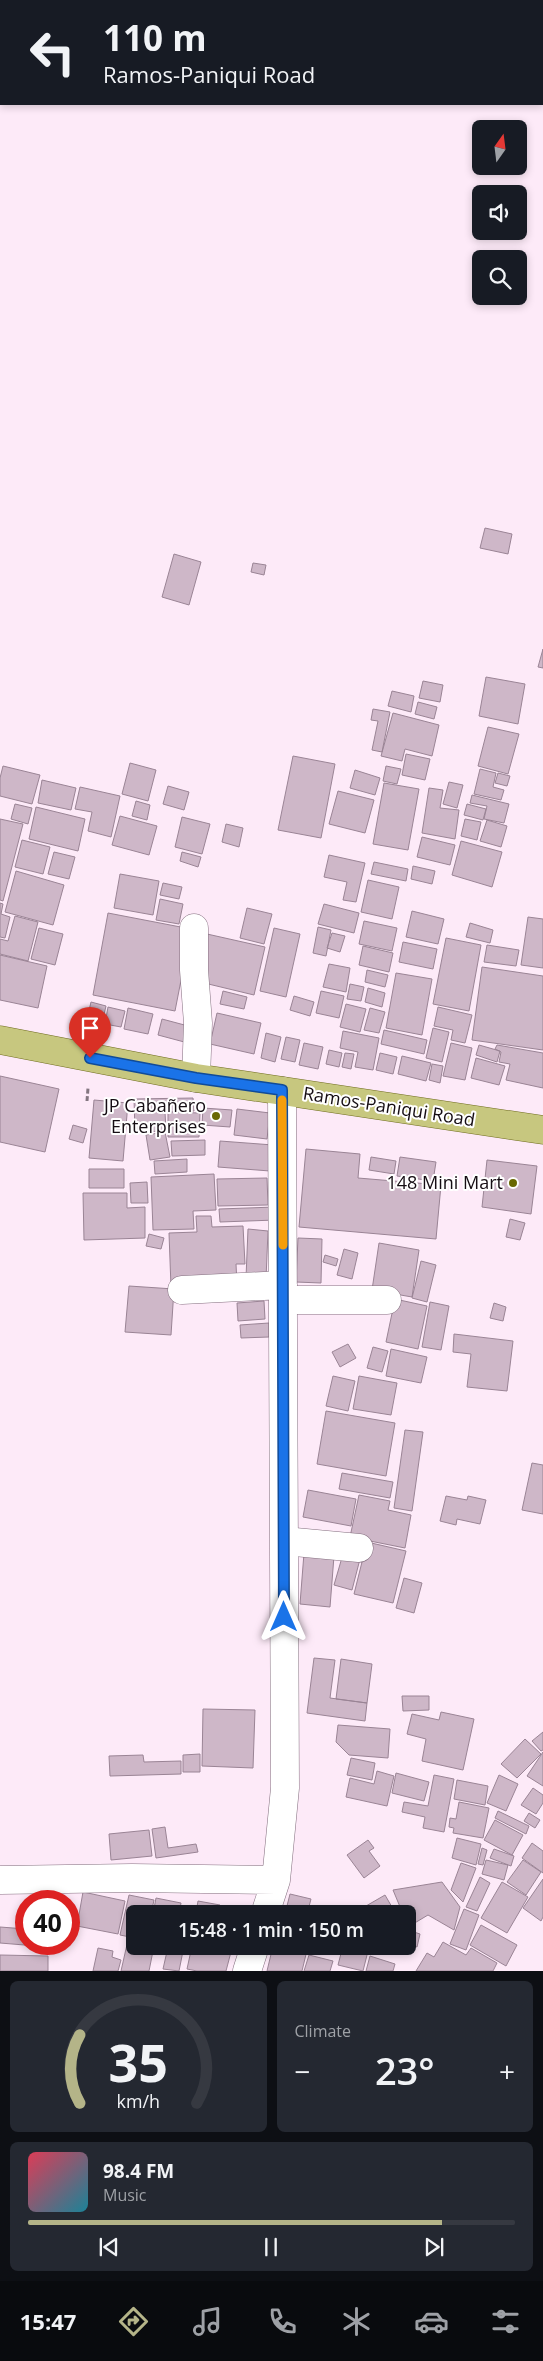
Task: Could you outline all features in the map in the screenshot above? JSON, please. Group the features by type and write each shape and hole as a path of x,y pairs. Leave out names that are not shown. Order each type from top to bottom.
{"main road":[{"name":"Ramos-Paniqui Road","path":"0,1040 196,1078 543,1130"}],"street":[{"path":"194,928 194,970 198,1023 196,1078"},
{"path":"268,1905 276,1880 284,1788 282,1090"},
{"path":"182,1290 283,1292 387,1300"},
{"path":"284,1541 359,1548"},
{"path":"0,1880 132,1878 276,1880"},
{"path":"246,1971 252,1955"}],"building":[{"path":"485,528 512,534 508,554 480,548"},
{"path":"174,554 201,562 189,605 162,597"},
{"path":"253,563 266,565 264,575 251,572"},
{"path":"543,649 543,668 538,667"},
{"path":"486,677 525,684 518,724 479,716"},
{"path":"423,681 443,685 440,702 419,698"},
{"path":"392,691 414,696 411,712 388,706"},
{"path":"418,702 437,707 434,719 415,714"},
{"path":"373,709 390,712 382,752 372,750 378,721 371,720"},
{"path":"393,713 439,725 432,756 405,749 402,761 381,756"},
{"path":"488,727 519,734 508,774 478,766"},
{"path":"406,754 430,759 425,780 402,775"},
{"path":"293,756 335,764 321,838 278,830"},
{"path":"130,763 156,770 148,801 122,794"},
{"path":"3,766 40,775 32,804 0,796 0,778"},
{"path":"386,766 401,769 397,784 383,781"},
{"path":"480,769 496,773 493,787 504,790 501,800 474,794"},
{"path":"355,770 380,778 375,795 350,788"},
{"path":"498,773 510,776 507,786 495,783"},
{"path":"42,780 76,788 71,810 38,803"},
{"path":"449,782 463,785 457,808 443,804"},
{"path":"384,783 419,789 408,850 373,844"},
{"path":"168,786 189,792 184,810 163,804"},
{"path":"80,787 120,796 111,837 88,831 92,812 75,809"},
{"path":"429,788 443,790 440,808 459,810 455,839 422,833"},
{"path":"338,791 374,800 365,833 329,824"},
{"path":"472,795 509,804 504,823 484,819 487,806 470,803"},
{"path":"136,801 150,805 147,820 132,816"},
{"path":"15,804 32,808 28,824 11,819"},
{"path":"467,804 486,809 483,820 464,815"},
{"path":"36,807 85,819 78,851 29,839"},
{"path":"120,816 157,826 149,855 112,845"},
{"path":"182,817 210,824 202,854 175,847"},
{"path":"0,819 23,824 3,901 0,900"},
{"path":"465,819 481,822 477,840 461,836"},
{"path":"487,820 507,826 501,847 480,841"},
{"path":"226,824 243,828 239,847 222,842"},
{"path":"422,837 455,845 450,865 417,857"},
{"path":"22,840 50,847 43,874 15,867"},
{"path":"461,841 502,852 492,887 452,875"},
{"path":"54,852 75,857 69,879 48,874"},
{"path":"182,852 201,857 198,867 180,861"},
{"path":"329,855 365,863 356,902 343,900 347,882 324,877"},
{"path":"374,862 408,869 406,881 371,874"},
{"path":"413,866 435,871 432,884 411,879"},
{"path":"16,871 64,885 53,925 5,912"},
{"path":"120,874 159,881 153,915 114,908"},
{"path":"368,880 399,887 392,919 361,912"},
{"path":"163,883 182,887 179,899 160,895"},
{"path":"160,899 183,904 179,924 156,920"},
{"path":"0,903 3,904 1,914 10,917 5,938 0,937"},
{"path":"324,904 359,913 354,933 318,924"},
{"path":"247,908 272,914 264,944 240,938"},
{"path":"412,911 444,919 438,944 406,937"},
{"path":"108,913 191,929 175,1011 93,995"},
{"path":"15,916 38,922 28,961 0,954 0,939 8,941"},
{"path":"528,917 543,919 543,968 521,965"},
{"path":"364,921 397,928 392,951 359,944"},
{"path":"470,923 493,930 490,943 466,937"},
{"path":"318,927 331,930 326,956 313,953"},
{"path":"39,928 63,934 55,965 31,959"},
{"path":"274,928 300,934 286,997 260,991"},
{"path":"332,933 345,936 340,952 327,948"},
{"path":"207,934 265,947 254,995 200,982"},
{"path":"446,938 481,945 469,1011 433,1004"},
{"path":"403,942 437,949 433,969 399,962"},
{"path":"487,945 519,950 516,966 484,962"},
{"path":"363,946 393,953 389,972 359,965"},
{"path":"0,955 47,966 38,1008 0,1000"},
{"path":"329,964 350,968 346,992 323,987"},
{"path":"482,967 543,976 543,1050 472,1040"},
{"path":"367,970 388,975 385,987 365,982"},
{"path":"396,973 432,979 422,1035 386,1028"},
{"path":"350,984 364,987 361,1001 347,999"},
{"path":"368,988 385,993 382,1007 365,1002"},
{"path":"223,991 247,997 244,1009 220,1004"},
{"path":"321,991 344,996 339,1018 316,1013"},
{"path":"294,996 314,1002 310,1016 290,1010"},
{"path":"91,1002 106,1006 102,1023 87,1019"},
{"path":"346,1004 366,1009 360,1032 340,1027"},
{"path":"108,1007 125,1011 121,1027 105,1024"},
{"path":"438,1007 472,1015 465,1043 451,1040 453,1030 434,1026"},
{"path":"128,1008 153,1014 148,1034 124,1029"},
{"path":"370,1008 385,1012 379,1033 364,1030"},
{"path":"217,1013 261,1023 254,1054 210,1044"},
{"path":"162,1019 192,1027 188,1043 158,1035"},
{"path":"433,1028 449,1032 442,1062 426,1058"},
{"path":"384,1030 427,1040 424,1054 381,1044"},
{"path":"343,1031 379,1038 373,1070 355,1067 358,1052 340,1048"},
{"path":"266,1033 281,1037 275,1062 261,1058"},
{"path":"286,1037 300,1040 295,1062 281,1059"},
{"path":"304,1043 323,1047 318,1069 299,1065"},
{"path":"451,1043 472,1048 465,1080 443,1076"},
{"path":"479,1045 500,1051 497,1062 476,1055"},
{"path":"497,1045 543,1053 543,1088 506,1080 510,1064 499,1062 501,1052 495,1049"},
{"path":"329,1050 342,1053 339,1067 326,1064"},
{"path":"345,1053 354,1054 351,1069 342,1067"},
{"path":"380,1053 397,1057 393,1074 376,1070"},
{"path":"402,1056 431,1063 426,1081 398,1074"},
{"path":"476,1058 505,1066 499,1085 471,1078"},
{"path":"432,1064 443,1066 440,1083 429,1080"},
{"path":"0,1076 59,1089 45,1152 0,1142"},
{"path":"193,1098 194,1111 165,1112 166,1131 135,1132 134,1099"},
{"path":"94,1100 128,1103 123,1161 89,1158"},
{"path":"203,1108 232,1110 230,1127 202,1125"},
{"path":"237,1109 270,1113 267,1139 234,1135"},
{"path":"168,1112 200,1113 199,1137 168,1137"},
{"path":"73,1125 87,1129 83,1143 69,1139"},
{"path":"165,1132 170,1157 150,1160 146,1135"},
{"path":"205,1140 205,1155 172,1156 171,1141"},
{"path":"220,1141 273,1145 270,1171 218,1167"},
{"path":"306,1149 360,1154 358,1178 441,1185 436,1239 299,1227"},
{"path":"371,1157 396,1161 394,1174 369,1170"},
{"path":"400,1157 436,1162 433,1181 397,1176"},
{"path":"187,1159 187,1172 155,1174 154,1161"},
{"path":"487,1160 537,1166 531,1214 482,1207"},
{"path":"89,1169 124,1169 124,1188 89,1188"},
{"path":"214,1174 216,1210 193,1211 194,1229 153,1230 151,1177"},
{"path":"267,1178 268,1205 218,1206 217,1179"},
{"path":"147,1182 148,1203 131,1203 130,1183"},
{"path":"83,1193 127,1193 127,1208 145,1207 145,1238 84,1240"},
{"path":"275,1207 276,1220 220,1222 219,1209"},
{"path":"196,1216 211,1216 212,1227 243,1226 245,1264 236,1264 237,1284 171,1287 169,1233 197,1232"},
{"path":"510,1219 525,1223 520,1240 506,1237"},
{"path":"248,1229 268,1231 266,1279 246,1278"},
{"path":"149,1234 164,1238 161,1249 146,1246"},
{"path":"298,1238 322,1239 321,1283 296,1282"},
{"path":"379,1243 419,1250 412,1297 372,1290"},
{"path":"344,1249 358,1253 352,1279 337,1275"},
{"path":"325,1255 338,1259 336,1266 323,1262"},
{"path":"421,1261 436,1265 427,1302 412,1298"},
{"path":"129,1286 174,1289 171,1335 125,1332"},
{"path":"395,1299 427,1306 418,1349 386,1342"},
{"path":"264,1301 265,1319 238,1321 237,1303"},
{"path":"430,1302 449,1306 441,1350 422,1347"},
{"path":"494,1303 506,1307 503,1321 490,1318"},
{"path":"269,1323 269,1337 241,1338 240,1325"},
{"path":"454,1334 513,1341 507,1391 467,1387 471,1354 453,1352"},
{"path":"348,1344 356,1358 340,1367 332,1352"},
{"path":"373,1347 388,1351 382,1372 367,1368"},
{"path":"391,1349 427,1357 421,1383 386,1376"},
{"path":"333,1376 355,1381 348,1411 326,1406"},
{"path":"359,1376 397,1383 391,1415 353,1409"},
{"path":"326,1411 395,1423 386,1476 317,1464"},
{"path":"405,1430 423,1432 412,1511 394,1508"},
{"path":"532,1463 543,1465 543,1514 522,1510"},
{"path":"342,1473 393,1482 390,1498 339,1489"},
{"path":"308,1490 356,1499 351,1526 303,1517"},
{"path":"359,1495 390,1501 388,1510 411,1515 405,1548 350,1537"},
{"path":"446,1496 467,1500 468,1496 486,1500 480,1524 457,1519 456,1525 440,1521"},
{"path":"367,1542 406,1551 393,1603 354,1594"},
{"path":"304,1553 334,1556 330,1607 300,1604"},
{"path":"343,1554 360,1559 352,1590 334,1585"},
{"path":"404,1578 422,1583 414,1613 396,1608"},
{"path":"314,1658 335,1660 330,1698 367,1703 365,1721 307,1713"},
{"path":"341,1659 372,1664 367,1703 336,1699"},
{"path":"402,1696 429,1696 429,1710 403,1711"},
{"path":"203,1709 255,1710 253,1768 202,1766"},
{"path":"441,1712 474,1719 463,1770 422,1761 426,1739 407,1734 412,1714 439,1720"},
{"path":"338,1725 390,1729 388,1758 349,1755 336,1742"},
{"path":"543,1732 543,1750 541,1751 532,1741"},
{"path":"525,1739 541,1754 517,1778 501,1764"},
{"path":"543,1752 543,1786 527,1776"},
{"path":"200,1754 200,1772 183,1772 183,1755"},
{"path":"143,1755 144,1762 181,1761 181,1774 110,1776 109,1756"},
{"path":"351,1758 375,1763 372,1780 347,1775"},
{"path":"377,1771 394,1776 387,1806 346,1797 350,1778 374,1784"},
{"path":"396,1773 429,1782 424,1801 392,1793"},
{"path":"434,1775 454,1779 444,1832 423,1828 425,1817 402,1812 404,1802 428,1806"},
{"path":"499,1775 518,1784 506,1811 487,1803"},
{"path":"457,1780 488,1786 485,1805 454,1799"},
{"path":"533,1788 543,1795 543,1803 536,1814 521,1805"},
{"path":"459,1802 489,1808 483,1838 453,1833 454,1828 449,1827 450,1818 456,1819"},
{"path":"498,1811 529,1826 526,1834 495,1818"},
{"path":"529,1813 540,1820 535,1828 524,1821"},
{"path":"495,1820 523,1835 512,1855 484,1840"},
{"path":"165,1827 168,1848 196,1844 198,1852 156,1858 152,1829"},
{"path":"149,1830 152,1856 111,1860 109,1834"},
{"path":"457,1838 481,1844 476,1865 452,1858"},
{"path":"368,1840 374,1848 369,1851 380,1866 364,1878 347,1855"},
{"path":"532,1843 543,1851 543,1873 522,1858"},
{"path":"482,1848 487,1850 483,1865 478,1864"},
{"path":"494,1849 514,1856 511,1866 490,1858"},
{"path":"486,1860 508,1865 504,1880 482,1874"},
{"path":"523,1860 541,1872 526,1895 507,1882"},
{"path":"461,1863 476,1868 463,1902 451,1890"},
{"path":"480,1877 490,1883 477,1911 466,1907"},
{"path":"543,1879 543,1917 541,1921 523,1908"},
{"path":"442,1882 460,1907 454,1930 428,1915 416,1922 416,1905 399,1905 393,1890"},
{"path":"502,1882 528,1897 507,1933 481,1918"},
{"path":"83,1892 125,1901 118,1934 80,1927 80,1909"},
{"path":"290,1894 311,1899 309,1905 287,1905"},
{"path":"129,1895 154,1900 153,1905 127,1905"},
{"path":"385,1895 391,1905 368,1905"},
{"path":"156,1898 181,1903 181,1905 155,1905"},
{"path":"198,1901 220,1905 197,1905"},
{"path":"126,1908 126,1936 120,1935"},
{"path":"464,1909 479,1915 466,1950 450,1944"},
{"path":"481,1925 517,1945 506,1966 470,1945"},
{"path":"0,1927 15,1928 15,1944 0,1943"},
{"path":"416,1933 420,1934 416,1947"},
{"path":"443,1942 466,1955 471,1948 497,1963 493,1971 416,1971 427,1953 434,1957"},
{"path":"98,1948 113,1951 112,1957 121,1960 118,1971 93,1971"},
{"path":"126,1949 126,1955 152,1955 149,1971 121,1971"},
{"path":"0,1955 48,1956 48,1971 0,1971"},
{"path":"166,1955 182,1955 179,1971 163,1969"},
{"path":"190,1955 230,1955 226,1971 187,1969"},
{"path":"271,1955 306,1955 302,1971 267,1971"},
{"path":"309,1955 333,1961 330,1971 304,1971"},
{"path":"341,1955 367,1955 363,1971 338,1965"},
{"path":"370,1956 395,1964 393,1971 366,1971"}],"slow traffic":[{"path":"282,1100 283,1245"}],"place":[{"name":"JP Cabañero Enterprises","path":"216,1116"},
{"name":"148 Mini Mart","path":"513,1183"}],"route":[{"path":"90,1058 196,1078 282,1090 284,1617"}]}
